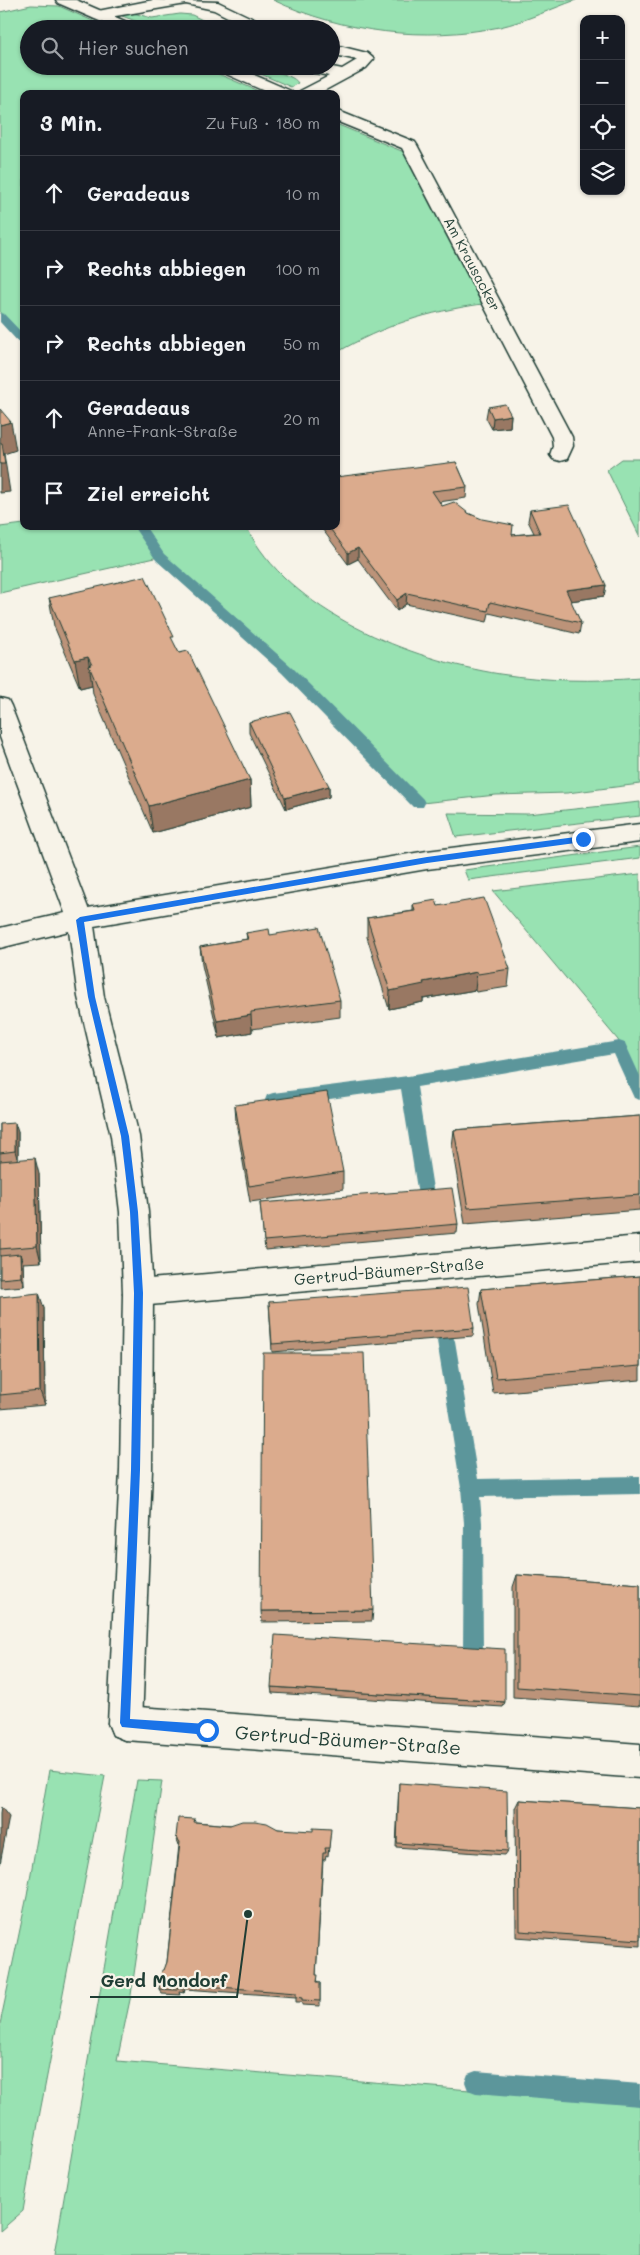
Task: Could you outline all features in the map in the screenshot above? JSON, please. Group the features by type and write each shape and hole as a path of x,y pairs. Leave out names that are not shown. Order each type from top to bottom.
{"street":[{"path":"63,0 111,20"},
{"path":"98,14 128,4 185,0 218,6 245,20"},
{"path":"314,90 361,65 366,59 362,56 340,51"},
{"path":"340,73 345,74"},
{"path":"241,75 276,90"},
{"name":"Am Krausacker","path":"340,117 409,145 562,437 563,446 560,455"},
{"name":"Gertrud-Bäumer-Straße","path":"0,706 80,920 91,997 125,1136 134,1212 138,1293 136,1470 125,1723 640,1761"},
{"path":"0,938 80,920 427,860 640,833"},
{"name":"Gertrud-Bäumer-Straße","path":"138,1293 640,1249"}],"green space":[{"path":"273,0 576,0 500,27 442,34 384,32 340,23 340,20 328,20"},
{"path":"31,5 59,6 91,20 20,20 20,75 221,75 256,90 20,90 20,335 0,314 0,12"},
{"path":"129,12 152,18 180,14 192,15 202,20 133,20 122,16"},
{"path":"263,75 289,76 298,83 291,87"},
{"path":"340,126 404,152 482,304 443,311 406,321 340,351"},
{"path":"622,459 640,459 640,537 607,470"},
{"path":"20,524 20,530 249,530 265,556 291,583 321,607 355,627 392,644 465,667 500,674 570,680 640,678 640,784 567,793 496,795 422,803 267,649 163,556 0,593 0,527"},
{"path":"640,802 640,816 456,837 448,813 528,814"},
{"path":"640,847 640,858 468,880 464,870"},
{"path":"640,874 640,1088 618,1040 493,891"},
{"path":"49,1770 105,1776 40,2112 23,2211 0,2231 0,2024 27,1896"},
{"path":"137,1780 162,1781 131,1995 117,2061 640,2104 640,2255 54,2255"}],"building":[{"path":"505,404 511,415 493,418 488,407"},
{"path":"0,409 11,422 0,425"},
{"path":"0,443 2,443 5,464 0,464"},
{"path":"456,462 467,487 432,491 442,506 454,502 468,513 482,519 513,525 512,535 540,533 530,510 569,505 606,585 566,590 581,623 490,602 488,611 407,593 397,600 358,548 348,553 331,530 340,530 340,476"},
{"path":"145,576 174,637 171,637 179,653 188,651 250,780 149,806 89,666 92,665 88,657 75,660 49,598"},
{"path":"290,712 329,786 285,798 249,722"},
{"path":"484,898 510,969 478,974 477,972 423,982 424,984 390,991 367,918 415,911 413,904 436,900 438,906"},
{"path":"319,927 340,1000 251,1012 251,1015 217,1021 200,947 248,939 246,933 269,929 270,935"},
{"path":"327,1092 343,1172 249,1186 235,1105"},
{"path":"640,1116 640,1195 468,1208 454,1130"},
{"path":"15,1123 15,1151 0,1153 0,1124"},
{"path":"35,1158 37,1246 0,1249 0,1161"},
{"path":"452,1188 458,1224 264,1241 260,1203"},
{"path":"20,1254 21,1277 0,1279 0,1256"},
{"path":"640,1276 640,1366 496,1378 481,1289"},
{"path":"468,1287 474,1328 272,1344 269,1302"},
{"path":"39,1293 40,1391 0,1395 0,1297"},
{"path":"263,1353 364,1353 373,1610 261,1611"},
{"path":"517,1575 640,1584 640,1696 517,1687"},
{"path":"275,1635 505,1649 505,1702 271,1687"},
{"path":"399,1783 507,1791 508,1851 397,1843"},
{"path":"519,1800 640,1808 640,1940 520,1931"},
{"path":"178,1818 195,1819 194,1822 230,1825 242,1821 255,1821 267,1823 278,1829 313,1831 313,1828 331,1829 329,1848 325,1848 326,1853 323,1853 316,1975 318,1975 317,1982 320,1982 320,2001 302,2000 302,1998 296,1997 296,1993 182,1984 181,1988 177,1987 177,1990 159,1989 162,1970 164,1970 167,1962 180,1842 176,1837"}],"waterway":[{"path":"0,316 20,338"},
{"path":"142,530 160,557 287,670 418,803"},
{"path":"408,1082 619,1047 640,1093"},
{"path":"273,1100 408,1082"},
{"path":"408,1082 426,1195"},
{"path":"446,1341 470,1488"},
{"path":"470,1488 640,1485"},
{"path":"470,1488 473,1523 473,1653"},
{"path":"476,2082 640,2095"}],"place":[{"name":"Gerd Mondorf","path":"248,1914"}],"route":[{"path":"207,1730 125,1723 136,1470 138,1293 134,1212 125,1136 91,997 80,920 427,860 583,839"}]}
